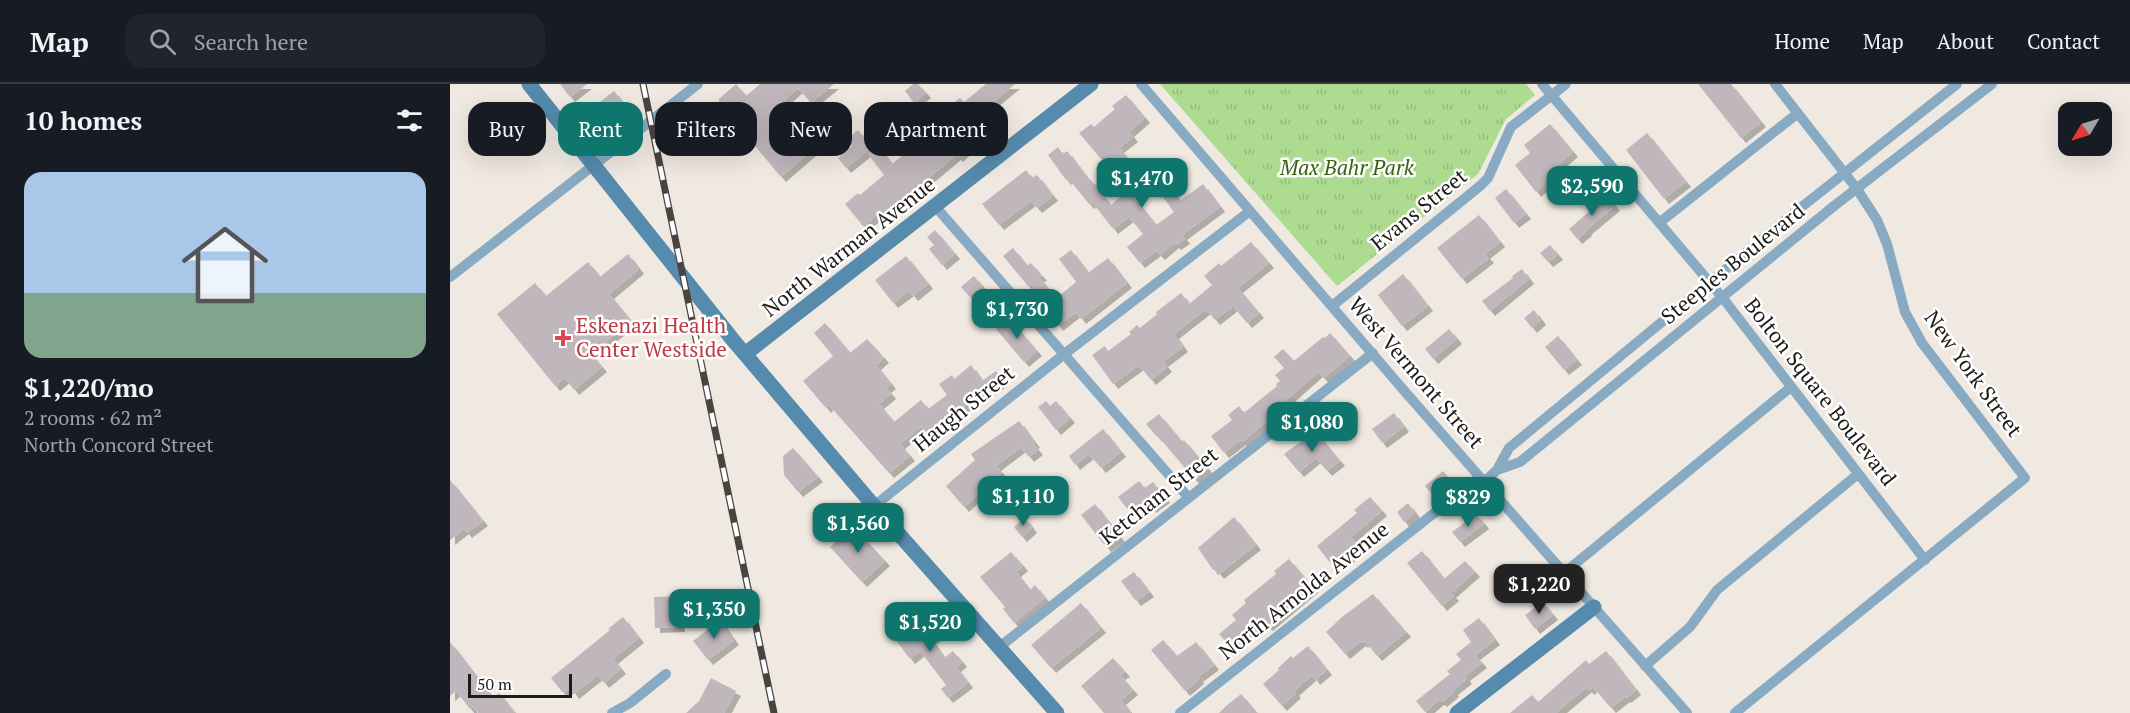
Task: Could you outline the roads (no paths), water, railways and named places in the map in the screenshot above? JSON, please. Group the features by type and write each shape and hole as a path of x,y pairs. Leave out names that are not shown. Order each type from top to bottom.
{"main road":[{"path":"529,84 745,354 874,506 1057,713"},
{"name":"North Warman Avenue","path":"745,354 1091,84"},
{"path":"1457,713 1594,607"}],"street":[{"path":"450,277 698,84"},
{"name":"West Vermont Street","path":"1141,84 1687,713"},
{"name":"Bolton Square Boulevard","path":"1542,84 1722,297 1925,560"},
{"name":"Evans Street","path":"1332,306 1480,186 1488,178 1511,127 1566,84"},
{"name":"New York Street","path":"1775,84 1857,189 1877,220 1887,244 1905,312 1922,344 2025,478 1925,560"},
{"name":"Steeples Boulevard","path":"1497,470 1509,448 1844,173 1957,84"},
{"name":"Steeples Boulevard","path":"1482,479 1497,470 1520,462 1722,297 1992,84"},
{"path":"1659,223 1798,113"},
{"path":"935,206 1189,498"},
{"name":"Haugh Street","path":"874,506 1064,354 1250,211"},
{"name":"Ketcham Street","path":"998,648 1373,353"},
{"path":"1564,573 1791,387"},
{"path":"1645,666 1690,627 1718,590 1858,474"},
{"name":"North Arnolda Avenue","path":"1179,713 1482,479"},
{"path":"1734,713 1925,560"},
{"path":"612,713 630,703 666,674"}],"railway":[{"path":"643,84 774,713"}],"place":[{"name":"Eskenazi Health Center Westside","path":"563,338"}],"park label":[{"name":"Max Bahr Park","path":"1347,168"}]}
